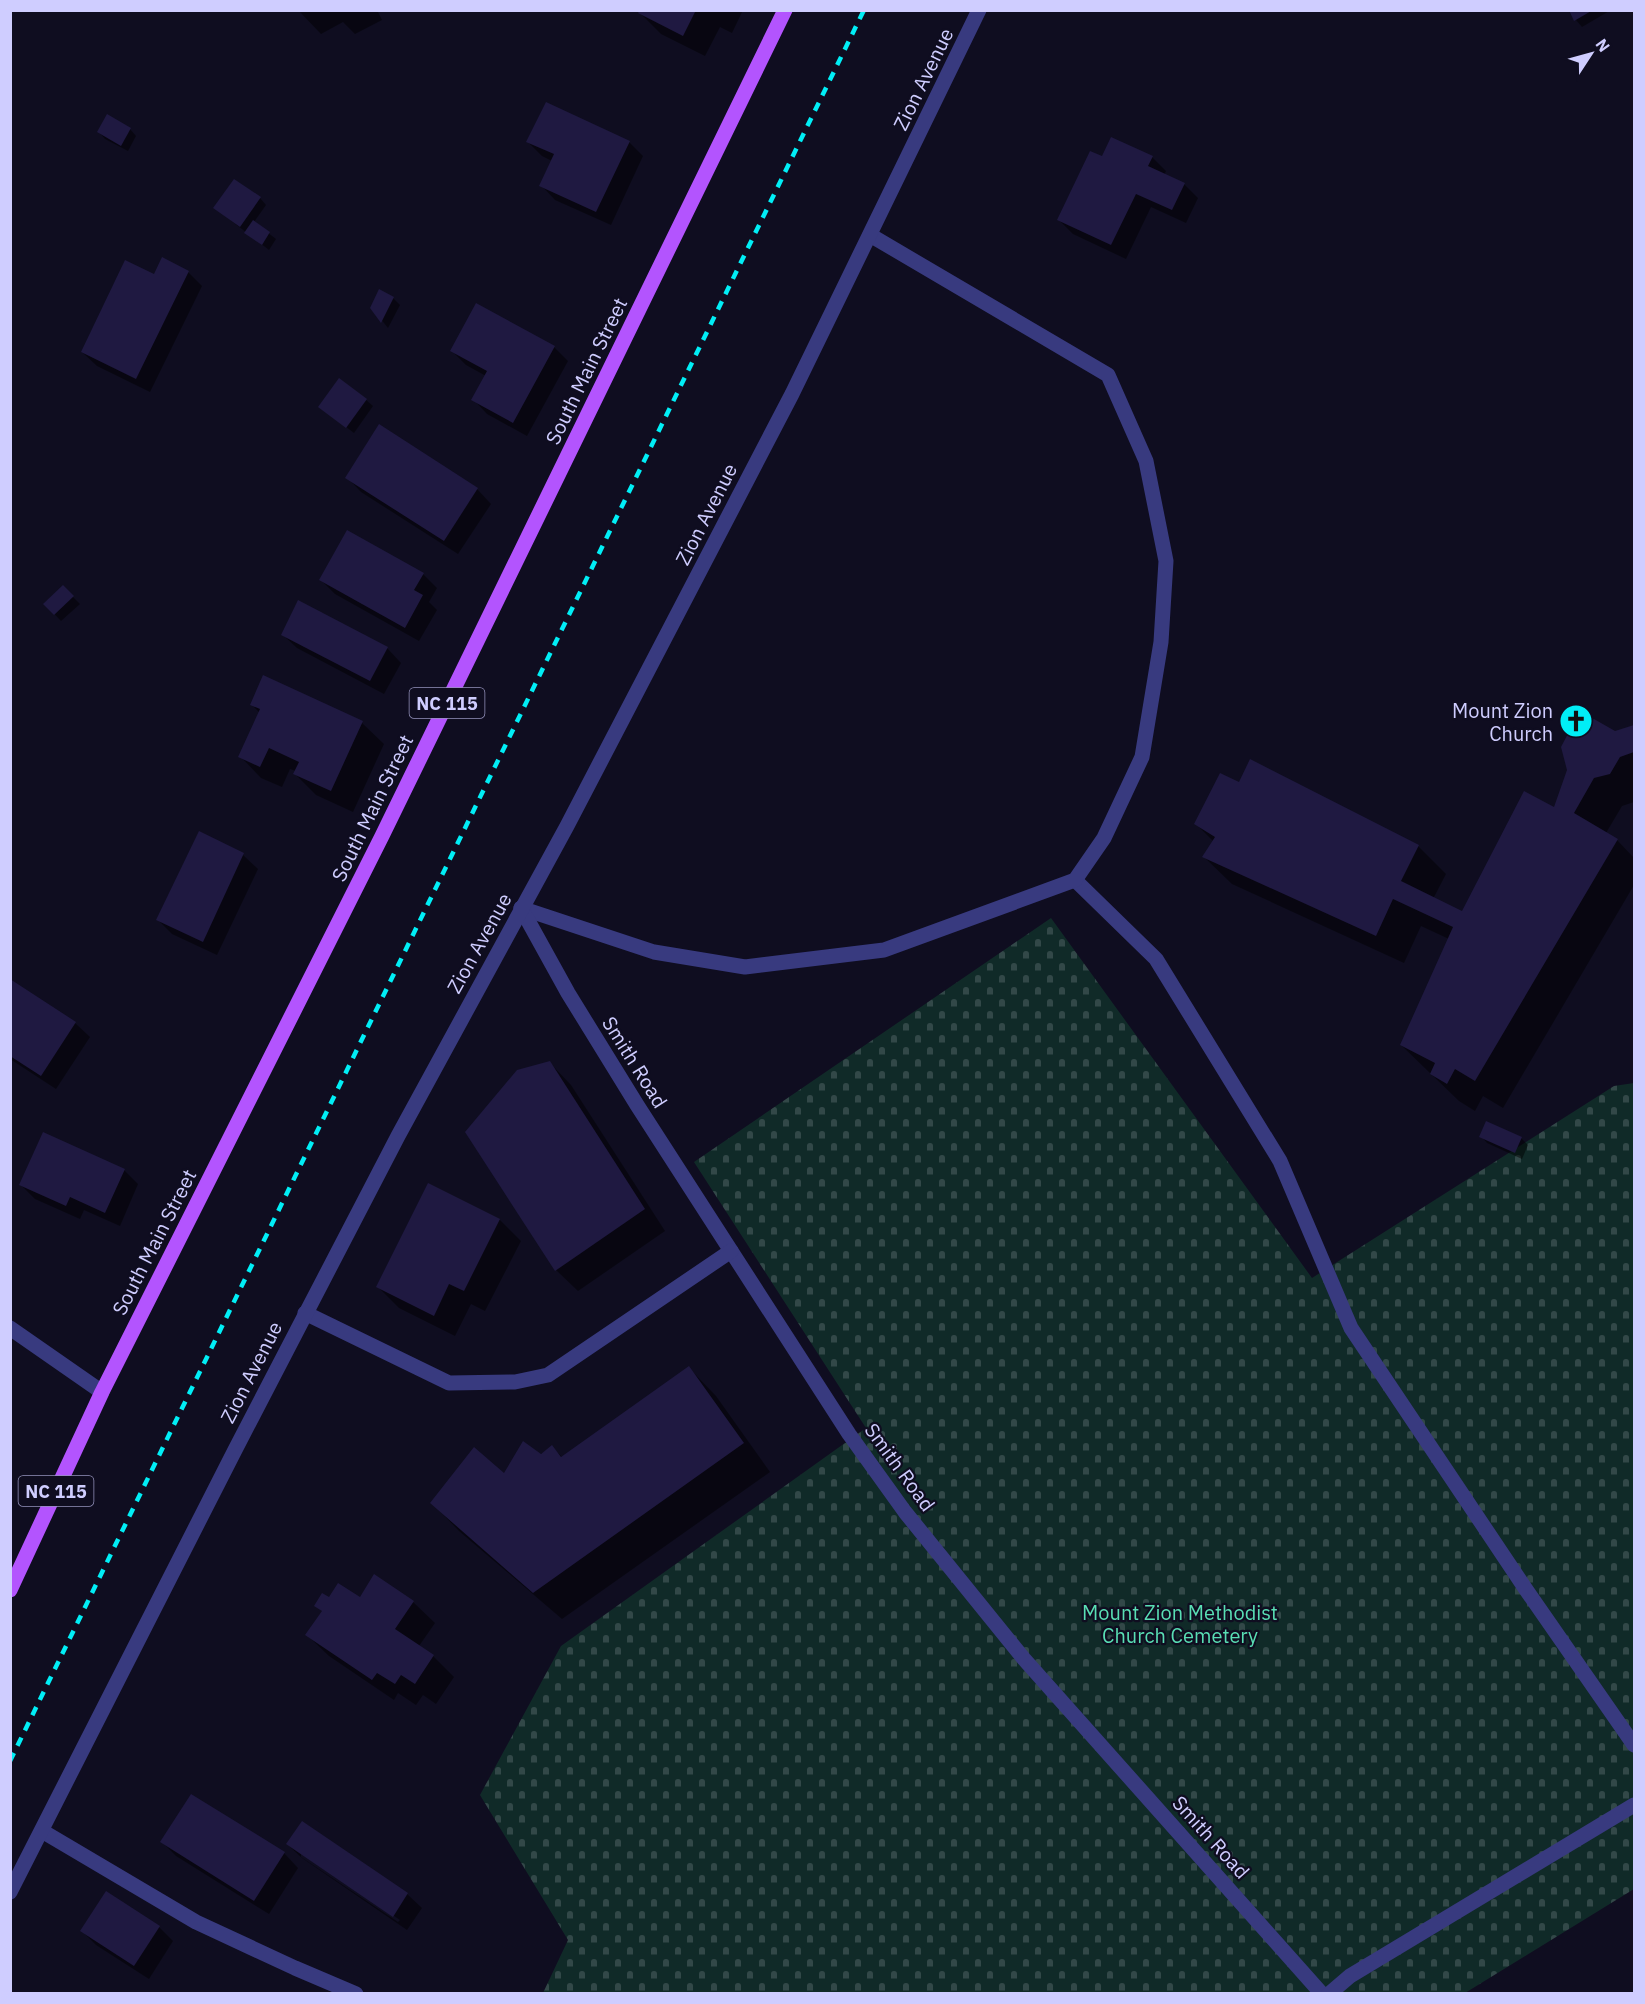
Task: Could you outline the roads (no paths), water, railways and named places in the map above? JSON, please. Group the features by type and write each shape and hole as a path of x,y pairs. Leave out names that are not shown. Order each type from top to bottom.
{"main road":[{"name":"South Main Street","path":"10,1590 102,1392 382,837 785,10"}],"street":[{"name":"Zion Avenue","path":"10,1892 305,1313 398,1136 567,826 776,426 979,10"},
{"path":"521,908 654,952 745,967 884,950 1075,880 1104,838 1142,757 1161,642 1166,561 1146,461 1108,375 870,235"},
{"path":"1075,880 1156,960 1280,1161 1351,1328 1527,1591 1635,1745"},
{"name":"Smith Road","path":"521,908 568,993 731,1251 849,1434 906,1512 1024,1659 1322,1994"},
{"path":"305,1313 449,1383 515,1382 548,1375 731,1251"},
{"path":"10,1328 102,1392"},
{"path":"1329,1994 1350,1976 1635,1805"},
{"path":"42,1831 196,1922 356,1994"}],"railway":[{"path":"10,1761 864,10"}],"place":[{"name":"Mount Zion Church","path":"1576,721"}],"park label":[{"name":"Mount Zion Methodist Church Cemetery","path":"1180,1624"}]}
